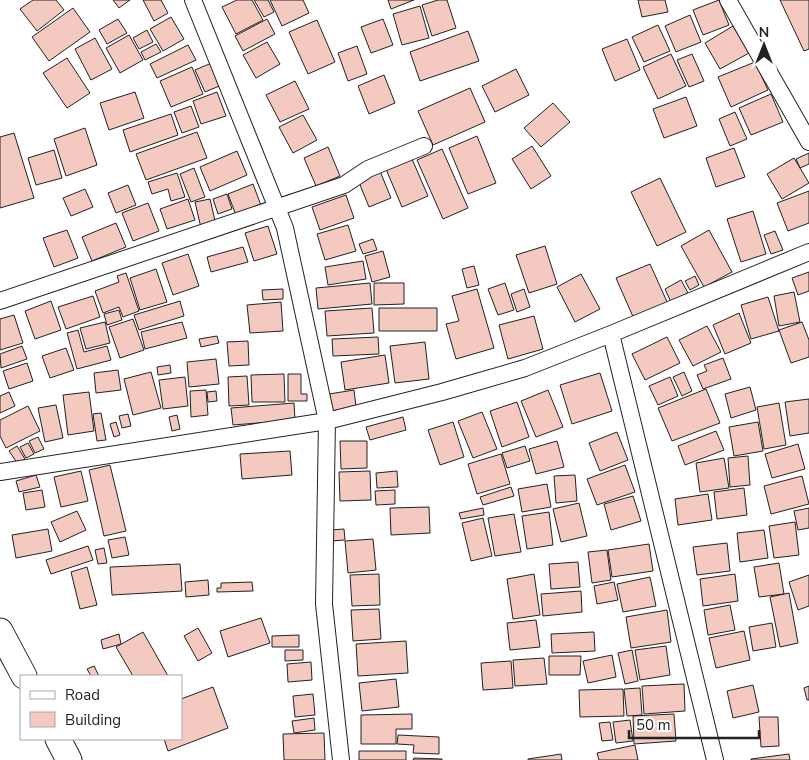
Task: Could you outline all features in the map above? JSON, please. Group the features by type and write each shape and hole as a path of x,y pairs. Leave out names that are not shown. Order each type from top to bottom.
{"main road":[{"path":"0,632 23,675"},
{"path":"59,740 69,760"}],"street":[{"path":"193,0 285,228 327,421 324,604 341,760"},
{"path":"728,0 809,142"},
{"path":"0,301 344,185 368,170 424,146"},
{"path":"0,472 327,421 525,368 809,252"},
{"path":"611,334 716,760"}],"building":[{"path":"33,0 56,0 64,10 37,31 20,9"},
{"path":"113,0 130,0 119,8"},
{"path":"143,0 161,0 168,13 154,21"},
{"path":"237,0 252,0 263,20 236,34 222,7"},
{"path":"254,0 268,0 274,12 264,17"},
{"path":"270,0 303,0 309,13 282,26"},
{"path":"388,0 414,0 391,9"},
{"path":"438,0 447,0 456,28 432,36 422,5"},
{"path":"638,0 665,0 668,12 642,17"},
{"path":"719,0 729,25 703,35 693,10"},
{"path":"780,0 809,0 809,49 804,51"},
{"path":"420,6 429,38 402,45 393,14"},
{"path":"73,8 90,32 49,61 32,37"},
{"path":"690,15 701,42 676,52 665,26"},
{"path":"171,17 184,39 163,51 150,29"},
{"path":"118,19 127,33 107,44 99,30"},
{"path":"267,19 275,34 243,51 235,36"},
{"path":"383,19 393,45 371,53 361,27"},
{"path":"317,20 335,62 308,74 289,32"},
{"path":"658,25 670,51 644,62 632,37"},
{"path":"733,26 749,53 720,69 705,43"},
{"path":"147,30 153,42 139,49 133,38"},
{"path":"468,31 479,61 420,81 410,52"},
{"path":"129,35 143,60 120,73 106,48"},
{"path":"95,38 112,69 91,80 75,49"},
{"path":"627,39 640,70 615,81 602,49"},
{"path":"267,42 280,64 256,78 243,55"},
{"path":"156,44 161,52 145,60 141,52"},
{"path":"188,45 196,60 157,78 150,64"},
{"path":"357,46 367,74 348,81 338,53"},
{"path":"671,54 686,86 658,99 643,67"},
{"path":"692,54 704,81 689,87 677,60"},
{"path":"67,58 90,93 67,108 43,73"},
{"path":"214,62 224,84 205,92 195,70"},
{"path":"755,62 768,90 731,107 718,77"},
{"path":"192,67 203,94 171,107 160,81"},
{"path":"516,69 529,95 495,112 482,86"},
{"path":"384,75 395,103 369,114 358,86"},
{"path":"295,81 309,109 280,122 266,95"},
{"path":"470,88 485,122 433,145 418,111"},
{"path":"135,92 144,118 109,130 100,103"},
{"path":"217,92 226,116 201,124 193,101"},
{"path":"771,94 783,122 751,135 739,108"},
{"path":"686,97 697,126 664,138 653,109"},
{"path":"553,103 570,122 541,147 524,128"},
{"path":"191,106 199,127 182,133 174,112"},
{"path":"735,112 747,139 730,146 719,119"},
{"path":"171,114 178,135 130,152 123,130"},
{"path":"303,115 317,140 293,153 279,127"},
{"path":"85,128 97,165 66,176 54,139"},
{"path":"197,132 207,158 146,180 136,154"},
{"path":"14,133 34,198 0,208 0,137"},
{"path":"477,136 496,183 468,194 449,148"},
{"path":"532,146 551,176 531,189 512,159"},
{"path":"328,147 340,176 316,186 304,158"},
{"path":"734,148 745,177 716,187 706,158"},
{"path":"442,149 468,208 443,219 417,160"},
{"path":"54,150 62,178 36,185 28,158"},
{"path":"237,151 247,175 210,191 200,167"},
{"path":"809,153 809,164 800,168 796,159"},
{"path":"794,158 809,183 782,199 767,174"},
{"path":"412,159 428,196 402,207 386,169"},
{"path":"194,168 205,197 191,202 180,174"},
{"path":"380,171 391,198 369,207 358,180"},
{"path":"177,173 185,197 171,201 168,189 152,194 148,182"},
{"path":"660,178 686,232 657,246 631,192"},
{"path":"253,184 262,208 237,218 228,194"},
{"path":"128,185 136,205 116,213 108,193"},
{"path":"85,189 93,207 71,216 63,198"},
{"path":"809,191 809,223 788,231 777,203"},
{"path":"227,194 232,209 218,214 213,199"},
{"path":"346,195 354,218 320,230 312,207"},
{"path":"188,199 195,220 167,229 160,209"},
{"path":"210,199 216,225 201,228 195,202"},
{"path":"148,203 159,231 133,241 122,213"},
{"path":"753,211 766,254 741,262 727,219"},
{"path":"116,223 126,247 92,261 82,237"},
{"path":"348,225 356,251 325,260 317,234"},
{"path":"268,226 277,254 254,261 245,233"},
{"path":"67,230 78,258 54,267 43,238"},
{"path":"709,230 732,272 704,287 681,246"},
{"path":"775,231 783,250 771,254 764,235"},
{"path":"373,239 377,250 363,254 359,244"},
{"path":"545,246 557,284 529,293 516,255"},
{"path":"243,247 248,262 211,272 207,257"},
{"path":"383,251 390,277 372,282 365,256"},
{"path":"188,254 199,286 173,295 162,263"},
{"path":"363,261 366,279 328,285 325,267"},
{"path":"650,264 668,304 634,319 616,278"},
{"path":"474,266 479,285 467,288 462,269"},
{"path":"156,269 167,302 140,310 130,278"},
{"path":"809,272 809,291 798,295 792,278"},
{"path":"126,273 139,311 123,317 119,307 103,313 95,291 119,282 117,276"},
{"path":"581,274 600,309 575,322 557,287"},
{"path":"695,276 699,285 690,290 685,281"},
{"path":"681,280 688,293 671,302 665,289"},
{"path":"370,283 372,304 318,309 316,288"},
{"path":"374,283 404,283 404,304 374,305"},
{"path":"505,283 514,310 498,315 488,289"},
{"path":"283,289 283,299 263,300 262,290"},
{"path":"477,289 494,348 456,359 446,324 459,321 452,296"},
{"path":"524,289 530,307 517,312 511,294"},
{"path":"794,292 800,322 779,326 774,296"},
{"path":"93,296 100,317 66,329 58,307"},
{"path":"768,297 779,331 751,339 741,305"},
{"path":"51,301 61,330 35,339 25,311"},
{"path":"180,301 184,316 139,330 134,315"},
{"path":"281,302 283,331 250,333 247,305"},
{"path":"372,308 374,333 327,336 325,311"},
{"path":"379,308 437,308 437,331 379,331"},
{"path":"119,310 122,320 107,325 104,314"},
{"path":"739,313 751,343 725,354 713,325"},
{"path":"14,315 23,343 0,350 0,319"},
{"path":"534,316 543,349 508,359 499,325"},
{"path":"133,319 144,350 120,358 109,327"},
{"path":"105,322 110,343 86,349 80,328"},
{"path":"182,322 187,338 145,349 141,332"},
{"path":"802,322 809,340 809,357 791,363 779,330"},
{"path":"707,326 721,352 693,366 679,340"},
{"path":"78,330 84,352 107,346 111,360 77,369 67,333"},
{"path":"217,336 219,343 201,347 199,339"},
{"path":"378,337 379,354 333,356 332,339"},
{"path":"667,337 680,363 645,380 632,354"},
{"path":"248,341 249,365 229,366 227,342"},
{"path":"425,342 429,379 395,383 390,346"},
{"path":"22,346 27,359 1,368 0,354"},
{"path":"66,348 74,370 50,378 42,356"},
{"path":"385,355 389,383 345,390 341,362"},
{"path":"723,358 731,379 703,389 697,375 707,371 704,365"},
{"path":"216,359 219,384 189,387 187,362"},
{"path":"27,363 33,381 9,389 3,371"},
{"path":"170,365 171,373 158,375 157,367"},
{"path":"118,370 121,390 96,393 94,373"},
{"path":"151,372 161,408 133,415 124,379"},
{"path":"684,372 692,391 682,396 673,377"},
{"path":"600,373 612,411 572,424 560,385"},
{"path":"284,374 285,402 252,402 251,375"},
{"path":"288,374 301,374 301,394 307,394 307,401 288,401"},
{"path":"247,376 249,405 229,406 228,377"},
{"path":"185,377 188,406 163,409 159,380"},
{"path":"670,377 678,396 658,405 649,386"},
{"path":"750,387 756,410 731,418 725,394"},
{"path":"706,389 720,423 672,441 658,408"},
{"path":"206,390 208,415 191,417 190,391"},
{"path":"354,390 356,407 331,411 329,394"},
{"path":"548,390 563,427 536,437 521,401"},
{"path":"216,391 217,401 208,402 207,392"},
{"path":"9,392 15,406 0,413 0,396"},
{"path":"89,392 94,431 68,435 63,395"},
{"path":"809,399 809,433 790,436 785,402"},
{"path":"517,402 529,437 502,447 490,411"},
{"path":"294,403 295,420 233,425 231,408"},
{"path":"779,403 786,445 764,449 757,407"},
{"path":"56,405 63,438 45,442 38,408"},
{"path":"28,406 40,431 6,448 0,436 0,420"},
{"path":"482,412 497,449 473,458 458,421"},
{"path":"101,413 106,440 97,441 93,414"},
{"path":"128,414 131,426 122,428 119,416"},
{"path":"177,415 180,429 172,431 169,417"},
{"path":"403,417 406,430 370,440 366,427"},
{"path":"116,422 120,435 114,437 110,424"},
{"path":"453,422 464,457 440,465 428,430"},
{"path":"758,422 763,451 734,456 729,427"},
{"path":"716,431 724,450 685,465 678,446"},
{"path":"617,432 628,460 600,471 589,443"},
{"path":"38,437 44,449 35,453 29,441"},
{"path":"340,441 367,441 367,468 341,469"},
{"path":"557,441 564,467 536,474 529,449"},
{"path":"28,443 34,454 26,458 20,447"},
{"path":"798,444 805,469 772,478 765,454"},
{"path":"17,446 25,459 18,464 9,451"},
{"path":"525,446 530,461 507,468 502,453"},
{"path":"290,451 292,475 242,479 240,454"},
{"path":"501,454 510,484 477,494 468,464"},
{"path":"748,456 750,485 730,487 728,458"},
{"path":"724,458 729,488 700,492 696,463"},
{"path":"110,465 126,531 104,536 89,470"},
{"path":"625,465 635,492 597,505 587,479"},
{"path":"81,471 88,501 61,507 54,477"},
{"path":"370,471 371,500 340,501 339,472"},
{"path":"397,471 398,487 377,488 376,473"},
{"path":"36,475 40,487 19,492 16,481"},
{"path":"575,475 577,501 556,503 554,476"},
{"path":"802,476 809,504 771,514 764,486"},
{"path":"547,484 551,507 522,512 518,489"},
{"path":"511,487 514,496 483,505 480,497"},
{"path":"744,488 747,515 717,519 714,492"},
{"path":"42,490 45,507 26,510 23,493"},
{"path":"395,490 395,504 376,505 375,491"},
{"path":"708,494 712,520 678,525 675,499"},
{"path":"633,496 641,521 611,530 604,504"},
{"path":"579,503 587,536 561,542 553,509"},
{"path":"429,507 430,533 391,535 390,508"},
{"path":"483,508 484,515 461,519 459,513"},
{"path":"809,508 809,528 798,530 794,511"},
{"path":"77,511 86,530 60,542 51,522"},
{"path":"549,512 553,545 527,549 522,516"},
{"path":"514,514 521,552 495,556 488,518"},
{"path":"483,518 492,556 471,561 462,523"},
{"path":"795,522 799,555 774,558 769,526"},
{"path":"48,529 52,551 16,558 12,535"},
{"path":"344,529 345,540 331,541 330,530"},
{"path":"764,530 768,558 740,562 737,533"},
{"path":"125,537 129,555 112,558 108,540"},
{"path":"373,539 376,570 348,573 345,541"},
{"path":"727,543 730,571 697,575 693,547"},
{"path":"649,544 653,571 612,577 608,550"},
{"path":"88,546 93,560 51,574 46,560"},
{"path":"104,548 107,563 98,564 95,550"},
{"path":"607,550 611,580 592,583 588,552"},
{"path":"578,562 580,587 551,589 549,564"},
{"path":"779,563 784,594 759,597 754,567"},
{"path":"180,564 182,591 112,595 110,567"},
{"path":"87,567 97,605 80,609 71,572"},
{"path":"379,574 380,605 352,606 350,575"},
{"path":"534,574 540,615 513,619 507,579"},
{"path":"735,574 738,601 703,606 700,579"},
{"path":"809,575 809,606 798,610 789,582"},
{"path":"650,577 656,606 623,612 617,584"},
{"path":"208,580 209,595 186,597 185,582"},
{"path":"252,582 253,591 217,592 217,588 221,588 221,583"},
{"path":"614,582 618,600 597,604 594,586"},
{"path":"581,591 582,612 543,616 541,594"},
{"path":"789,593 798,643 780,647 770,597"},
{"path":"730,605 735,630 708,635 704,610"},
{"path":"379,609 381,639 353,641 351,610"},
{"path":"667,610 671,642 631,648 626,617"},
{"path":"261,618 270,643 228,657 220,631"},
{"path":"536,620 540,647 510,650 507,623"},
{"path":"772,623 776,647 753,651 749,627"},
{"path":"198,628 212,653 198,661 184,636"},
{"path":"744,631 750,660 716,668 709,638"},
{"path":"143,632 167,675 132,675 116,647"},
{"path":"594,632 595,651 552,653 551,634"},
{"path":"119,634 121,644 103,649 101,640"},
{"path":"299,635 299,647 272,647 272,636"},
{"path":"406,641 408,673 358,676 356,644"},
{"path":"666,646 670,675 640,680 635,650"},
{"path":"285,650 303,650 303,660 285,661"},
{"path":"632,650 638,681 625,684 618,653"},
{"path":"612,655 616,677 588,683 583,661"},
{"path":"549,656 581,656 580,675 549,675"},
{"path":"544,658 547,684 515,686 513,660"},
{"path":"511,661 513,688 483,690 481,663"},
{"path":"311,662 312,680 288,682 287,664"},
{"path":"94,666 98,675 90,675 87,669"},
{"path":"396,679 399,707 362,711 359,683"},
{"path":"684,684 685,711 644,714 642,686"},
{"path":"753,685 759,712 733,718 727,691"},
{"path":"809,686 809,700 807,700 804,688"},
{"path":"213,687 228,728 168,751 164,740 182,740 182,699"},
{"path":"640,688 642,715 627,716 624,689"},
{"path":"623,689 624,716 580,717 579,690"},
{"path":"313,694 315,715 295,717 293,696"},
{"path":"412,714 412,729 396,729 396,744 361,744 361,715"},
{"path":"674,714 676,741 634,744 633,716"},
{"path":"759,717 778,717 779,746 761,747"},
{"path":"314,718 315,730 294,733 292,721"},
{"path":"630,720 633,741 616,743 613,722"},
{"path":"610,722 613,740 602,741 599,723"},
{"path":"324,733 325,760 284,760 283,734"},
{"path":"398,735 439,737 439,754 413,753 414,745 397,744"},
{"path":"635,745 638,760 599,760 597,753"},
{"path":"359,751 406,751 406,760 359,760"},
{"path":"561,754 562,760 528,760 528,759"},
{"path":"789,754 790,760 751,760 751,759"},
{"path":"414,758 442,759 442,760 413,760"}]}
